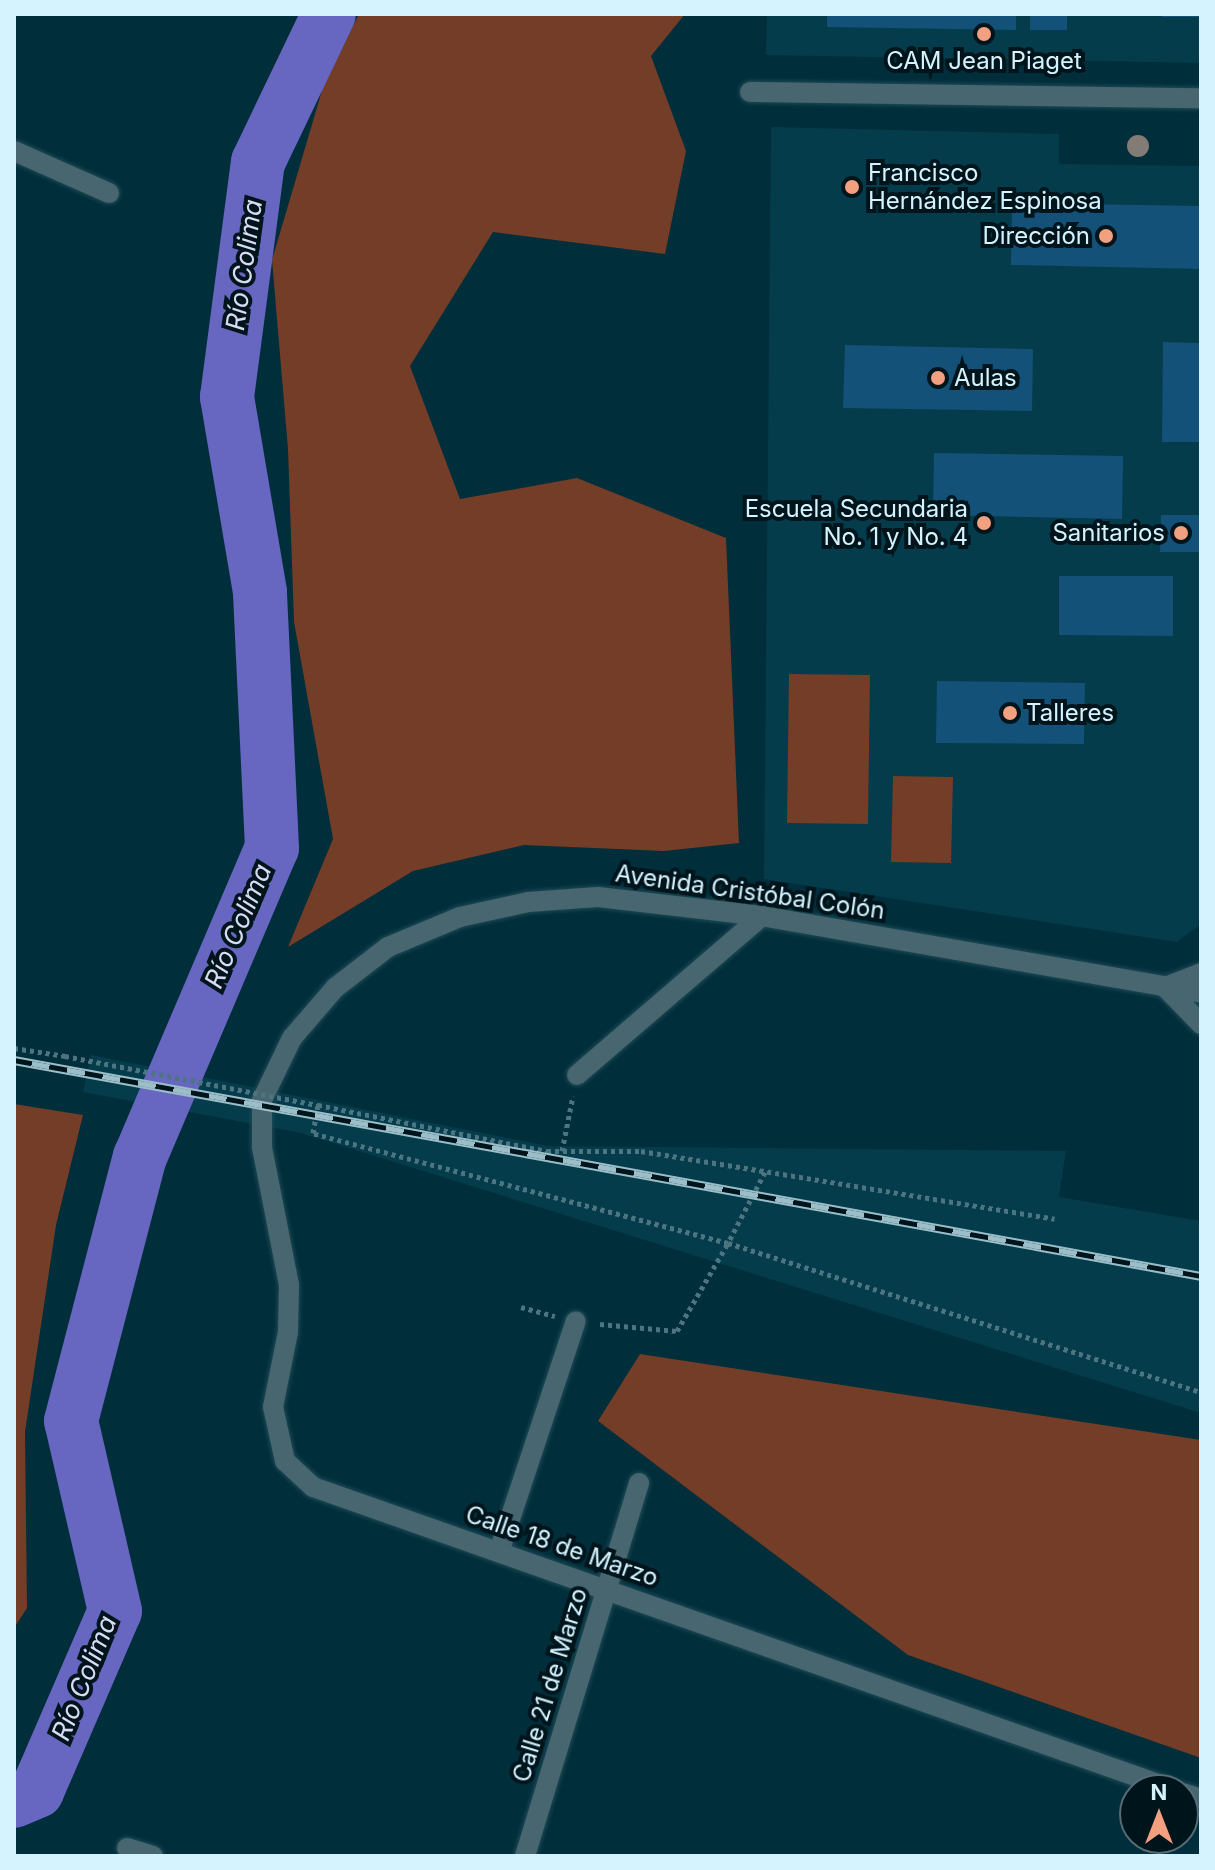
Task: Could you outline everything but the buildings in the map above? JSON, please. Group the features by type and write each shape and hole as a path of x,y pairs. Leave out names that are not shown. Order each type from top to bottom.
{"street":[{"path":"750,92 1201,98"},
{"path":"14,151 109,193"},
{"name":"Avenida Cristóbal Colón","path":"262,1100 292,1038 335,988 388,947 460,917 528,902 598,897 762,916 1201,993"},
{"path":"577,1075 762,916"},
{"path":"1201,973 1165,987 1201,1024"},
{"name":"Calle 18 de Marzo","path":"262,1100 262,1147 289,1285 288,1332 273,1407 285,1461 313,1487 1130,1774"},
{"path":"499,1552 576,1321"},
{"name":"Calle 21 de Marzo","path":"525,1856 639,1483"},
{"path":"127,1848 153,1856"}],"path":[{"path":"14,1048 562,1151 641,1151 1054,1219"},
{"path":"562,1151 577,1075"},
{"path":"318,1105 313,1133 728,1243 1201,1392"},
{"path":"521,1307 576,1321 677,1331 765,1172"}],"shaded area":[{"path":"359,14 685,14 651,56 686,151 665,254 493,232 410,366 460,499 577,478 726,538 739,843 664,851 524,845 413,871 288,947 333,839 294,622 288,449 272,260 323,87"},
{"name":"CAM Jean Piaget","path":"767,14 1201,14 1201,63 766,55"},
{"name":"Escuela Secundaria No. 1 y No. 4","path":"771,127 1059,134 1059,164 1201,166 1201,924 1177,942 764,879"},
{"path":"789,674 870,675 868,824 787,823"},
{"path":"893,776 953,777 951,863 891,862"},
{"path":"91,1055 548,1146 1066,1151 1059,1197 1201,1221 1201,1413 301,1133 83,1092"},
{"path":"14,1104 83,1115 56,1225 25,1432 27,1608 14,1628"},
{"path":"640,1354 1201,1440 1201,1758 908,1655 598,1421"}],"waterway":[{"name":"Río Colima","path":"14,1801 37,1791 115,1611 71,1421 140,1157 272,848 260,592 227,397 258,162 329,14"}],"railway":[{"path":"14,1060 1201,1276"}],"place":[{"name":"CAM Jean Piaget","path":"984,34"},
{"name":"Francisco Hernández Espinosa","path":"852,187"},
{"name":"Dirección","path":"1106,236"},
{"name":"Aulas","path":"938,378"},
{"name":"Escuela Secundaria No. 1 y No. 4","path":"984,523"},
{"name":"Sanitarios","path":"1181,533"},
{"name":"Talleres","path":"1010,713"}]}
